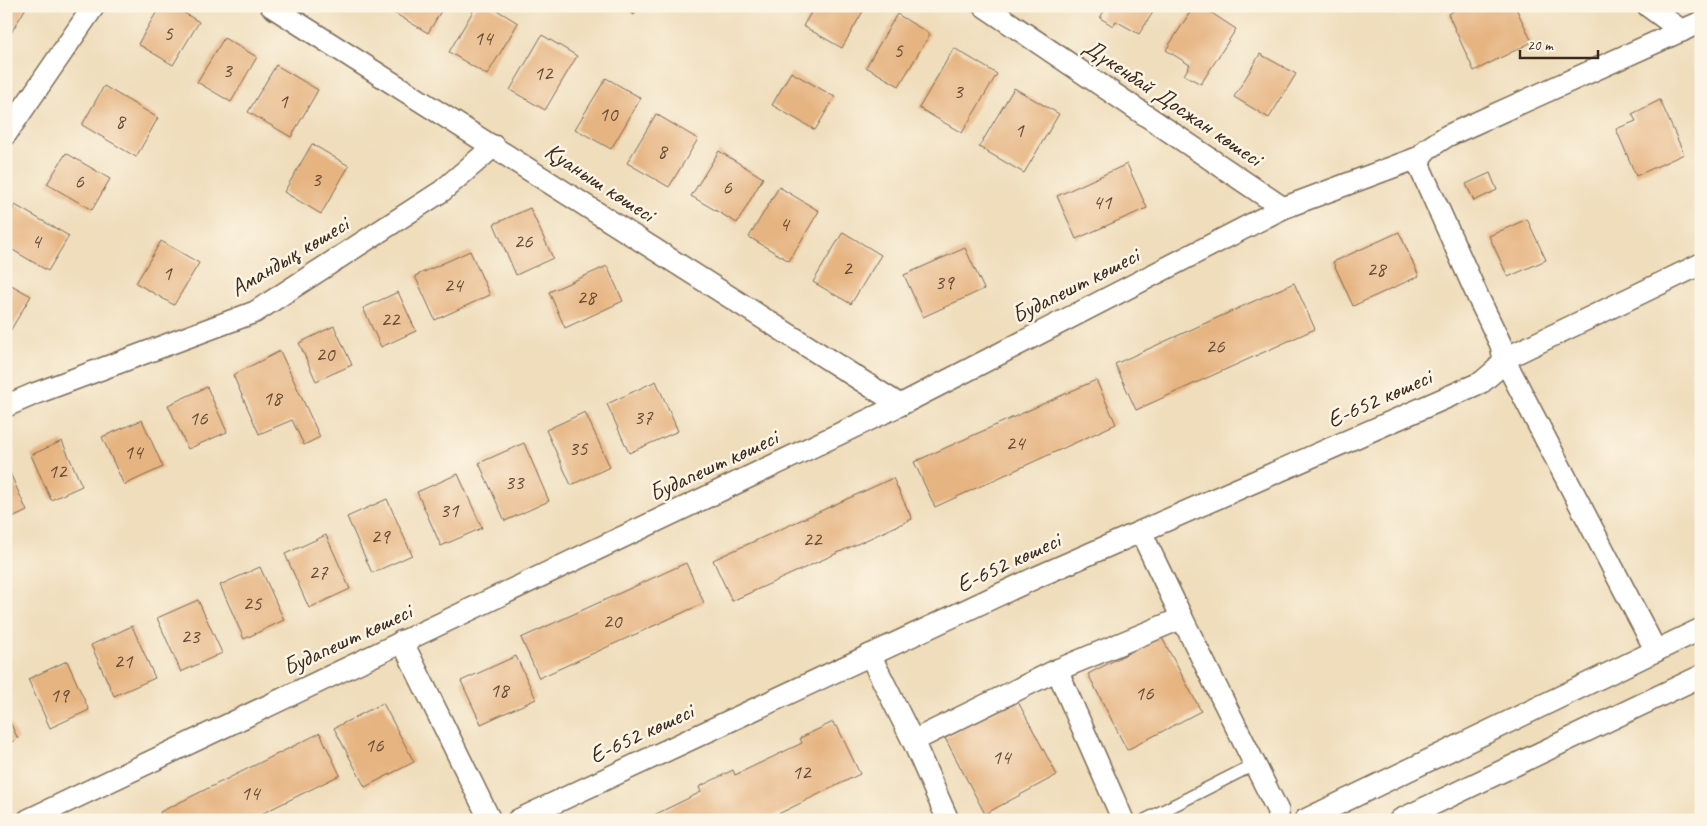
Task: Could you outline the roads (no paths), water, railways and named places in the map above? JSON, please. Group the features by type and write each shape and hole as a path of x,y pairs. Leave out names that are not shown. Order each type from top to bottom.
{"street":[{"path":"6,134 94,6"},
{"name":"Қуаныш көшесі","path":"271,6 900,404"},
{"name":"Дүкенбай Досжан көшесі","path":"984,6 1283,208"},
{"path":"1648,6 1692,26"},
{"path":"1656,651 1503,352 1420,168 1420,157 1427,149 1447,136 1692,26"},
{"name":"Амандық көшесі","path":"6,406 255,312 442,191 494,146"},
{"name":"Будапешт көшесі","path":"28,820 900,404 1283,208 1420,157"},
{"path":"1503,352 1701,264"},
{"name":"Е-652 көшесі","path":"518,820 1037,577 1482,382 1497,370 1503,352"},
{"path":"1141,532 1278,811 1278,820"},
{"path":"913,741 1057,670 1182,618"},
{"path":"1305,820 1701,629"},
{"path":"402,642 490,820"},
{"path":"870,655 913,741 948,820"},
{"path":"1057,670 1123,820"},
{"path":"1400,820 1701,676"}],"lane":[{"path":"1145,820 1255,764"}]}
